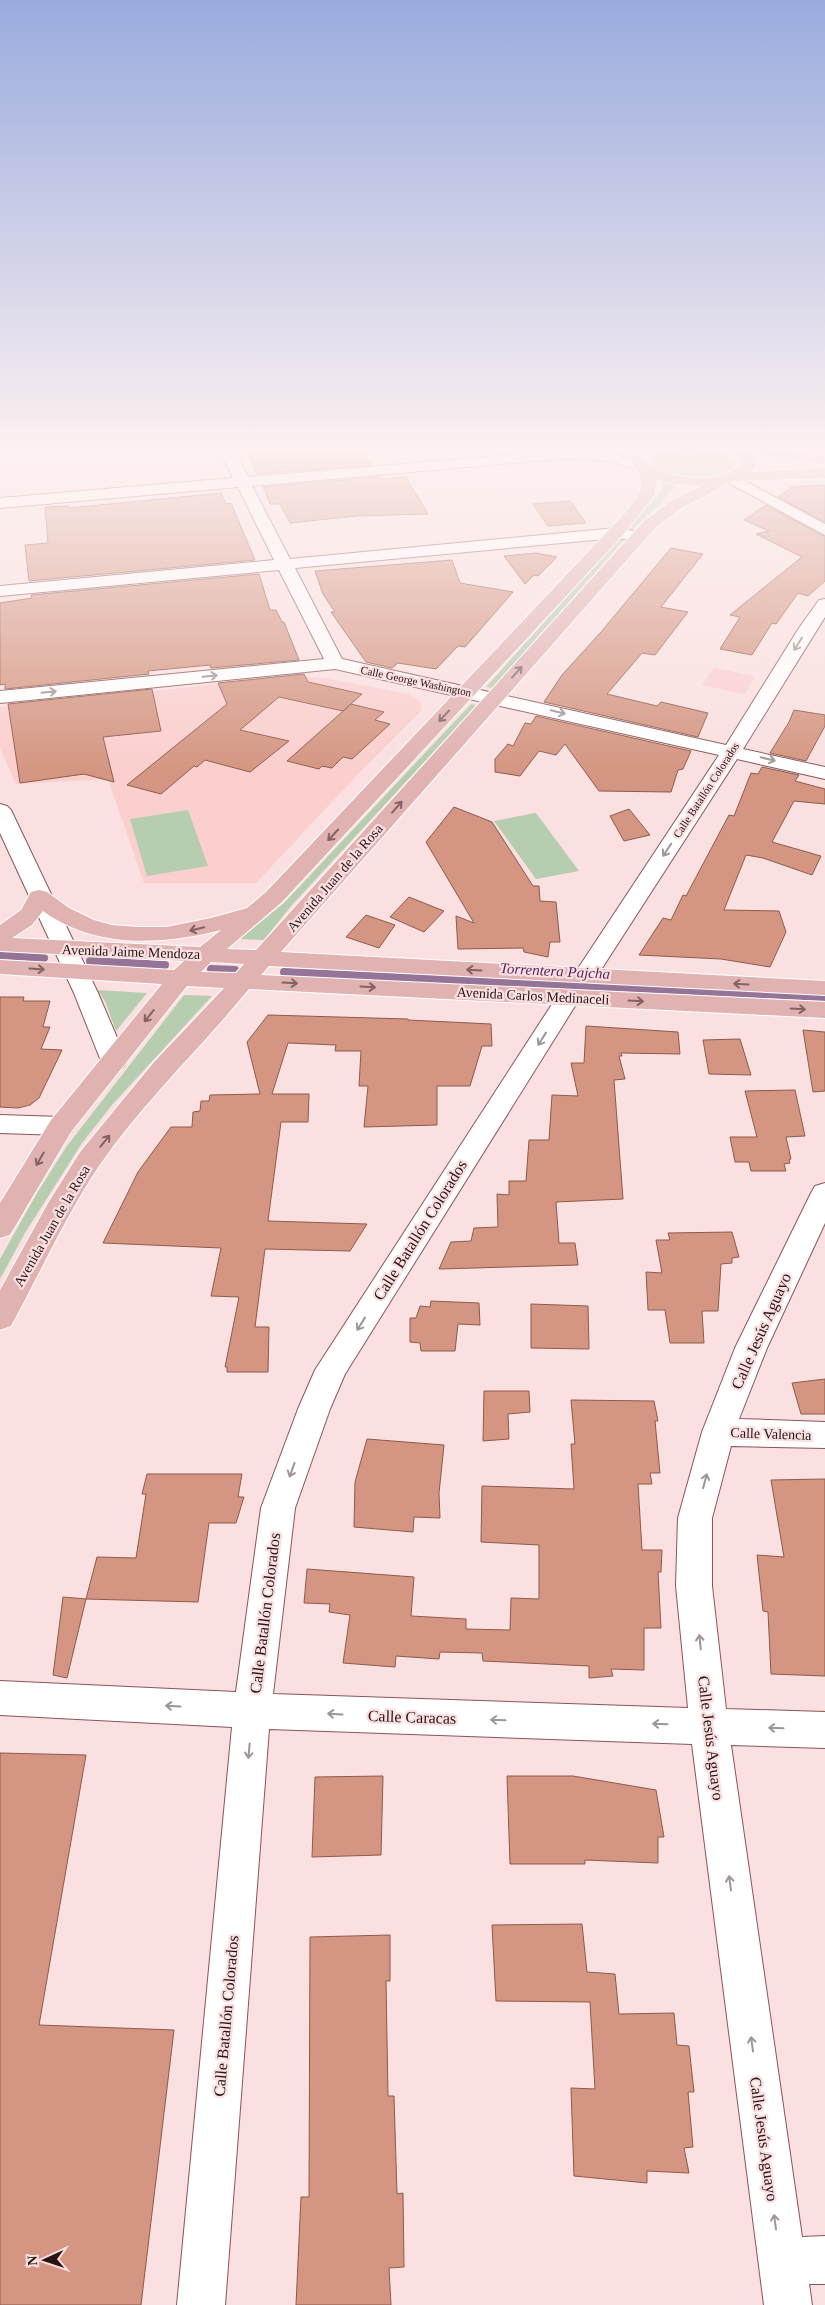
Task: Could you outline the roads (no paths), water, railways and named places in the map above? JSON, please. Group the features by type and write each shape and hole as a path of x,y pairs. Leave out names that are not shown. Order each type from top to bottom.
{"main road":[{"name":"Avenida Juan de la Rosa","path":"0,1228 61,1126 180,978 274,897 594,557"},
{"name":"Avenida Juan de la Rosa","path":"0,1318 62,1203 90,1159 163,1068 214,1015 242,980 621,557"},
{"path":"0,934 17,925 28,916 36,906 39,897 52,908 69,918 113,932 139,934 191,931 223,923 251,912 274,897"},
{"name":"Avenida Jaime Mendoza","path":"0,944 263,958"},
{"name":"Avenida Carlos Medinaceli","path":"263,958 825,1010"},
{"name":"Avenida Jaime Mendoza","path":"0,966 75,972 242,980"},
{"name":"Avenida Carlos Medinaceli","path":"242,980 576,987 825,988"}],"street":[{"path":"281,557 335,663"},
{"path":"0,591 355,557"},
{"name":"Calle Batallón Colorados","path":"201,2305 252,1710 278,1508 314,1409 331,1370 576,987 732,751 808,628 825,604"},
{"name":"Calle George Washington","path":"0,697 335,663 825,772"},
{"path":"0,810 39,897 86,993 114,1061"},
{"path":"0,1124 61,1126"},
{"name":"Calle Jesús Aguayo","path":"798,2275 709,1726 694,1586 695,1518 718,1432 751,1348 814,1239 825,1193"},
{"name":"Calle Valencia","path":"718,1432 825,1435"},
{"name":"Calle Caracas","path":"0,1698 371,1716 825,1730"}],"waterway":[{"name":"Torrentera Pajcha","path":"0,955 44,958"},
{"name":"Torrentera Pajcha","path":"90,961 165,965"},
{"name":"Torrentera Pajcha","path":"211,969 235,970"},
{"name":"Torrentera Pajcha","path":"284,972 825,997"}]}
